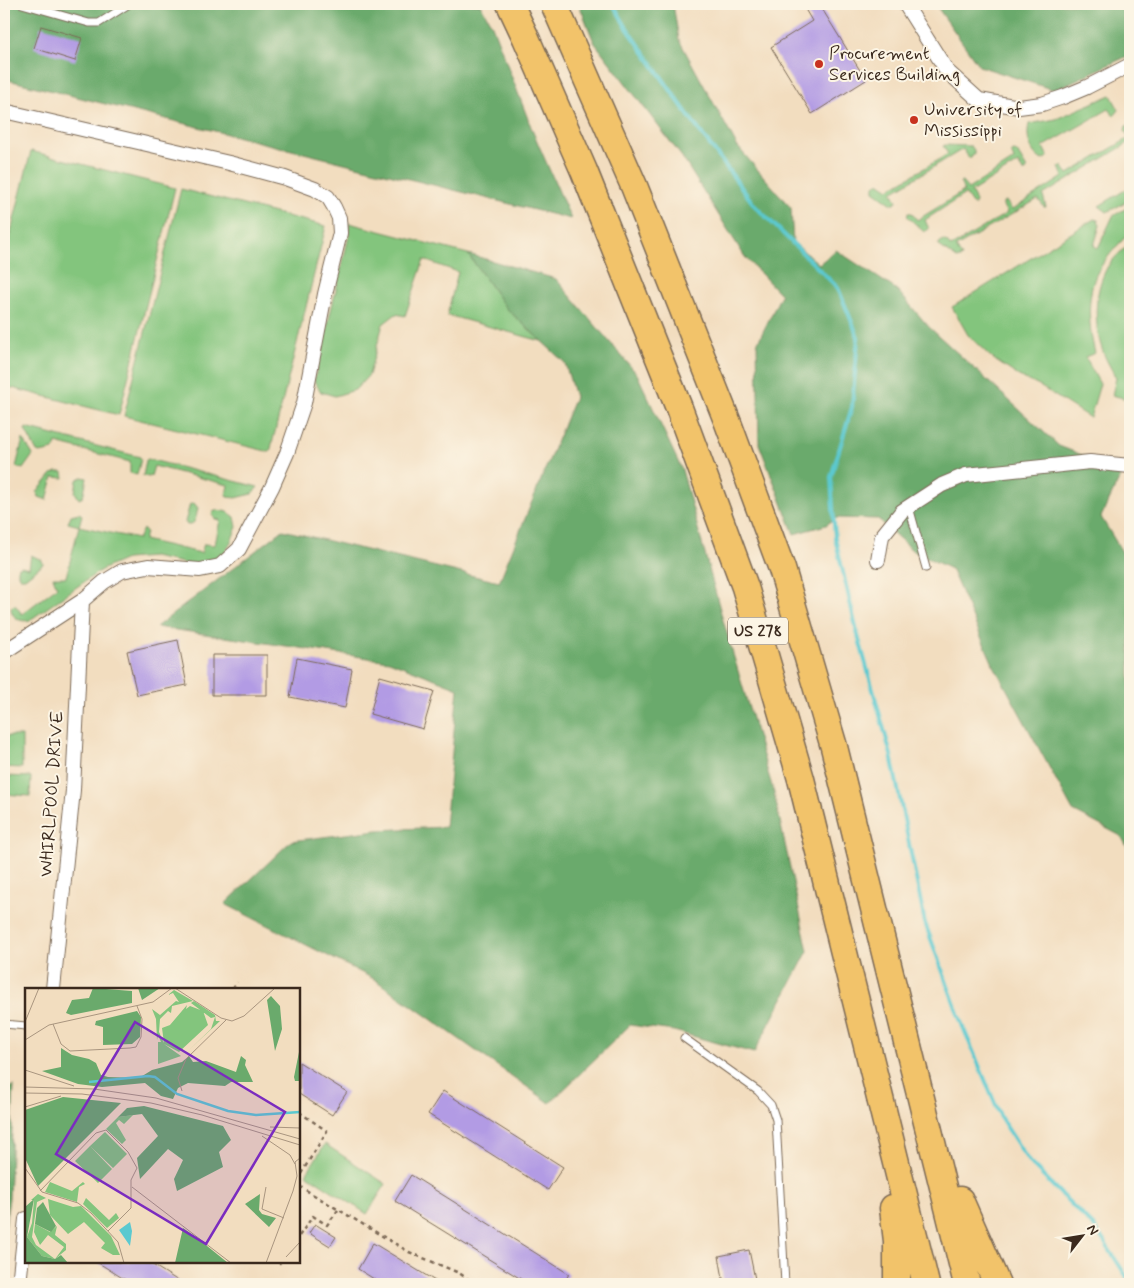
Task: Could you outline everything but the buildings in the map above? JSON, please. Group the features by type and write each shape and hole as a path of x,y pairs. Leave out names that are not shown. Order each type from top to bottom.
{"highway":[{"name":"US 278","path":"510,4 588,180 679,408 745,588 801,779 926,1284"},
{"name":"US 278","path":"554,4 634,186 728,423 782,569 834,746 967,1284"},
{"path":"882,1105 897,1241 897,1284"},
{"path":"927,1120 969,1224 997,1284"}],"street":[{"path":"905,4 947,71 979,100 1019,107 1042,104 1087,87 1130,65"},
{"path":"4,111 229,163 285,178 316,189 328,197 339,218 340,233 325,294 304,403 287,453 239,549 220,566 200,570 148,566 122,571 104,582 82,601 4,652"},
{"path":"878,560 882,536 902,511 942,484 966,475 1090,462 1130,466"},
{"name":"WHIRLPOOL DRIVE","path":"52,988 73,790 82,601"},
{"path":"19,1284 25,1228"}],"lane":[{"path":"22,4 89,23 99,23 130,4"},
{"path":"908,507 926,568"},
{"path":"4,1024 25,1026"},
{"path":"684,1038 758,1092 771,1105 776,1120 785,1284"}],"path":[{"path":"234,988 237,982"},
{"path":"300,1113 327,1131 300,1175"},
{"path":"300,1187 409,1252 459,1273 475,1284"},
{"path":"300,1235 313,1216 327,1225 338,1210"}],"green space":[{"path":"4,4 480,4 492,25 533,132 571,219 4,79"},
{"path":"579,4 673,4 679,40 737,146 791,208 793,242 819,264 836,250 897,290 929,327 1059,446 1123,471 1101,517 1130,565 1130,852 1121,836 1073,811 993,664 951,569 913,551 878,519 836,518 826,525 794,534 759,444 757,344 781,295 745,257 682,157 594,42"},
{"path":"935,4 1130,4 1130,55 1054,90 979,66"},
{"path":"1111,95 1119,110 1114,116 1109,109 1043,147 1048,157 1042,160 1031,149 1028,139 1029,124 1056,119"},
{"path":"1129,125 1130,142 1043,195 1046,207 1038,199 956,247 962,257 957,259 938,245 942,240 951,247 1007,213 1003,202 1006,201 1012,210 1063,177 1059,167 1062,166 1068,174 1129,138 1125,130 1126,126"},
{"path":"943,146 971,146 974,150 974,155 969,158 963,149 892,192 897,201 895,204 892,204 874,191 874,185 880,183 889,189 948,154"},
{"path":"31,151 175,188 119,415 4,386 4,260"},
{"path":"1011,152 1017,152 1027,169 1026,171 1023,171 1018,163 971,192 976,201 975,204 972,204 965,194 925,220 929,229 924,232 907,216 908,213 912,213 917,220 964,191 960,182 968,189 1014,160"},
{"path":"1130,187 1130,200 1107,212 1099,206"},
{"path":"181,189 326,226 270,452 124,416"},
{"path":"1130,206 1130,232 1099,269 1091,294 1090,324 1095,353 1085,357 1100,384 1090,418 993,359 968,335 952,307 1094,219 1098,220 1100,225 1094,246 1098,248 1113,216"},
{"path":"349,223 468,254 506,308 541,341 447,315 458,272 424,260 405,316 396,314 383,324 369,375 355,390 335,396 321,392 314,381 349,236"},
{"path":"1130,244 1130,400 1112,395 1116,378 1102,350 1096,313 1099,288 1108,266"},
{"path":"468,254 556,279 637,374 682,470 723,620 774,793 808,951 754,1053 674,1031 630,1025 550,1103 374,979 225,904 291,841 377,830 445,827 458,688 389,661 156,627 283,530 499,582 575,397 565,363 506,308"},
{"path":"26,428 140,457 137,475 130,473 130,462 56,443 54,450 37,452 25,430"},
{"path":"23,439 33,455 23,469 16,467"},
{"path":"146,460 258,487 252,494 236,498 226,495 228,485 154,466 151,476 143,476"},
{"path":"63,472 64,478 53,477 47,500 39,497 37,492 52,474"},
{"path":"82,477 87,478 83,497 79,499 75,492 77,480"},
{"path":"194,503 198,508 196,517 192,524 187,525 185,522 190,504"},
{"path":"218,510 228,512 235,517 237,527 229,546 221,556 208,563 193,565 153,557 126,559 101,570 30,620 23,621 17,619 11,611 11,607 15,605 22,614 57,587 53,577 66,577 79,526 138,539 143,529 146,532 144,540 201,553 204,544 215,545 220,520 215,519 212,515 213,512"},
{"path":"79,513 82,515 79,526 68,523 71,515"},
{"path":"31,555 42,560 43,564 25,578 20,578 18,568 21,566 29,568"},
{"path":"4,736 22,736 22,768 4,767"},
{"path":"4,776 31,777 30,796 4,794"},
{"path":"14,1086 9,1198 4,1237 4,1089"},
{"path":"325,1144 386,1184 367,1214 306,1174"}],"waterway":[{"path":"613,4 625,25 693,122 755,206 838,288 858,337 852,407 831,477 835,538 857,632 891,755 925,923 963,1027 1001,1118 1029,1162 1096,1229 1130,1282"}],"place":[{"name":"Procurement Services Building","path":"819,64"},
{"name":"University of Mississippi","path":"914,120"}]}
